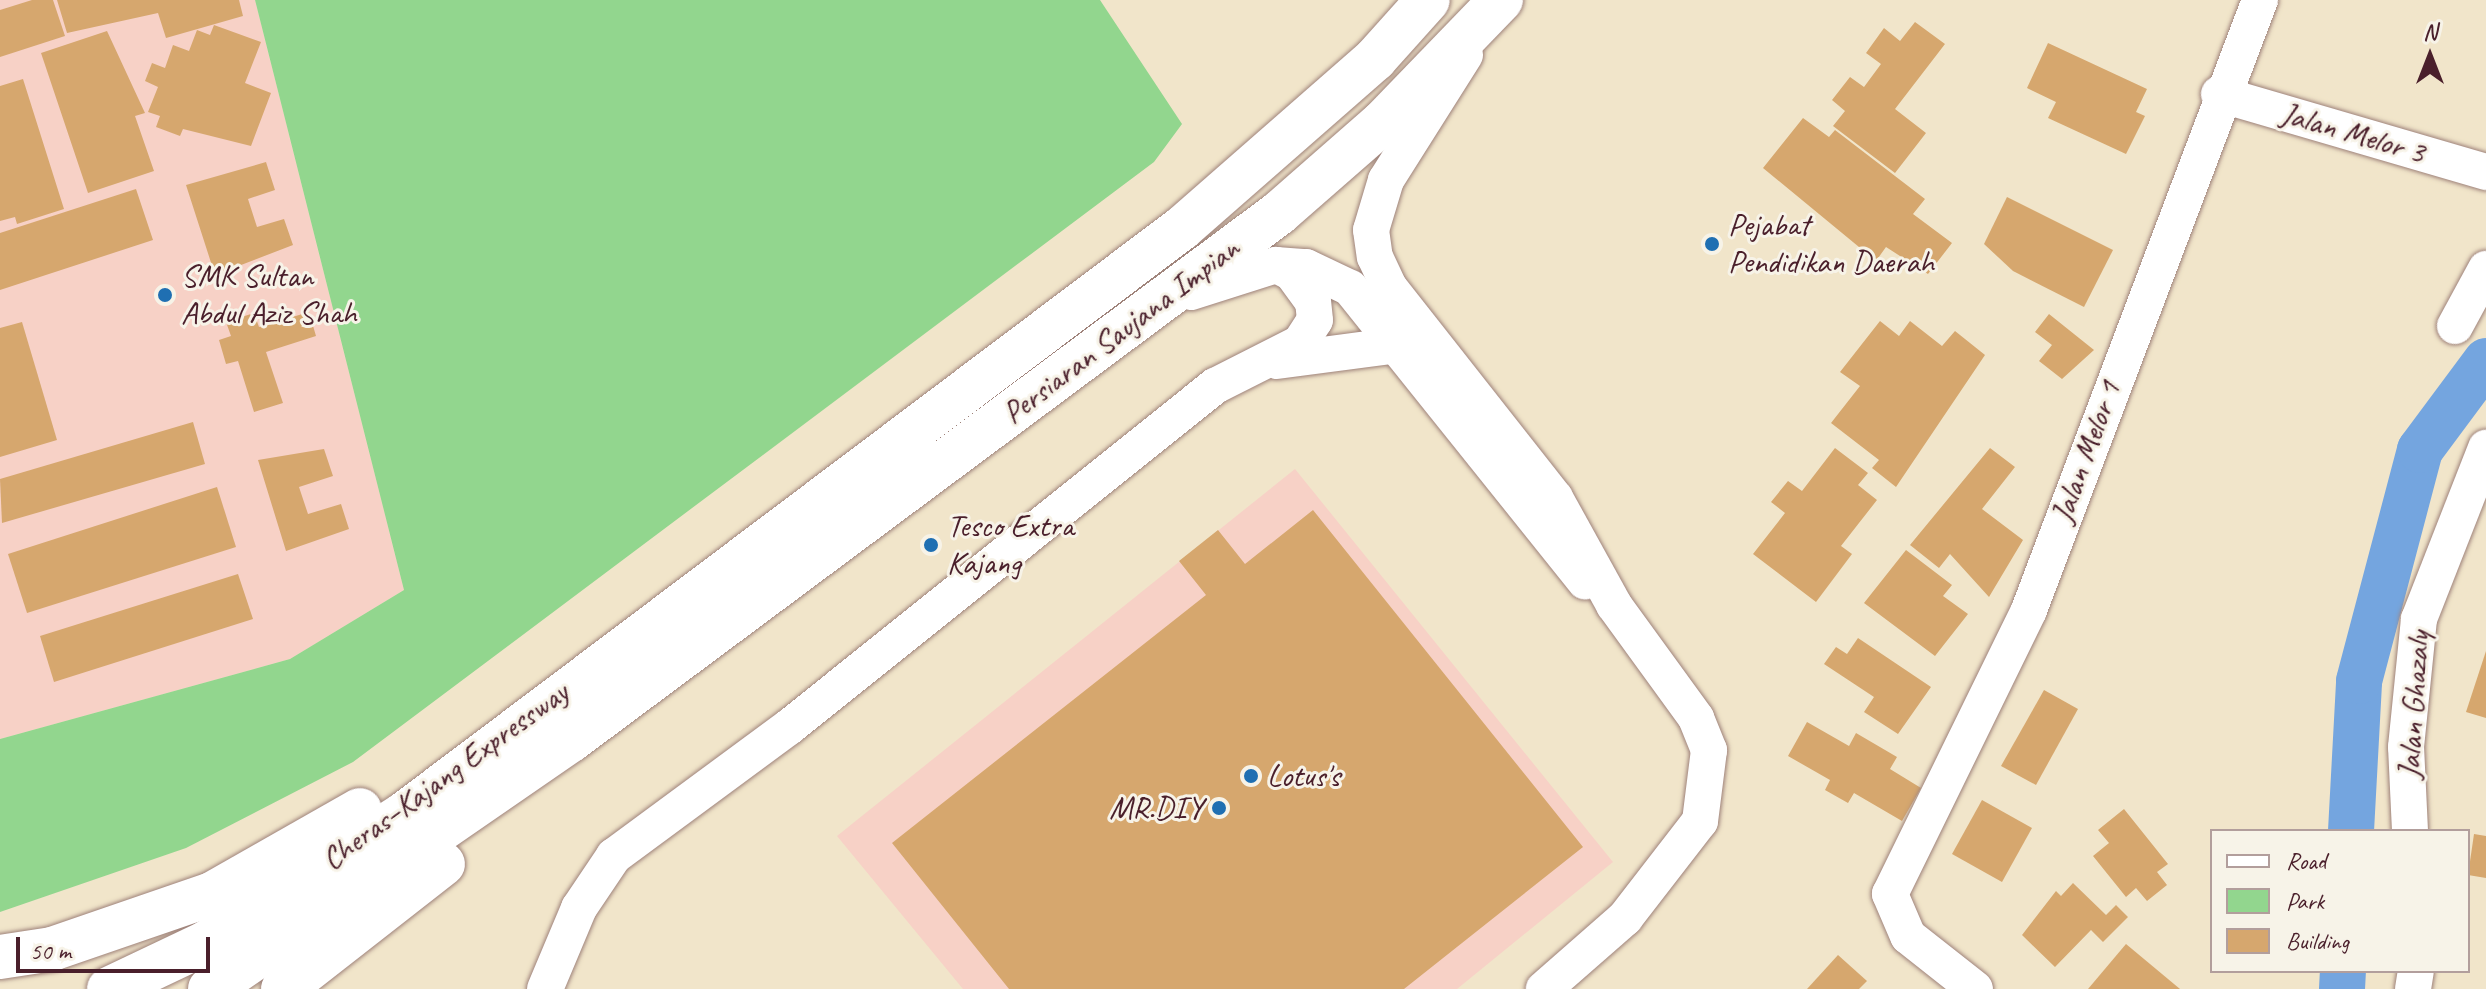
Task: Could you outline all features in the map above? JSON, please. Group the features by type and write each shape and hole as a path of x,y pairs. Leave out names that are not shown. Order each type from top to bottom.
{"highway":[{"name":"Persiaran Saujana Impian","path":"689,595 1182,228 1344,88 1428,0"},
{"name":"Persiaran Saujana Impian","path":"715,630 1279,213 1494,10"},
{"name":"Cheras–Kajang Expressway","path":"109,989 206,943 404,814 542,704 689,595"},
{"name":"Cheras–Kajang Expressway","path":"210,989 571,740 715,630"},
{"path":"0,957 52,949 212,894 542,704"},
{"path":"283,989 470,843 571,740"}],"street":[{"name":"Jalan Melor 1","path":"1975,989 1908,936 1890,894 2029,610 2219,94 2260,0"},
{"path":"1410,337 1375,257 1376,203 1494,10"},
{"name":"Jalan Melor 3","path":"2219,94 2486,172"},
{"path":"545,989 579,908 614,856 789,727 1215,386 1274,361 1300,343 1315,320 1305,286 1276,265"},
{"path":"1143,316 1224,276 1276,265 1331,275 1410,337 1555,498 1614,605 1696,718 1709,750 1709,787 1700,821 1625,918 1544,989"},
{"path":"2455,326 2486,269"},
{"path":"1274,361 1410,337"},
{"name":"Jalan Ghazaly","path":"2410,829 2406,747 2419,619 2486,448"}],"shaded area":[{"name":"SMK Sultan Abdul Aziz Shah","path":"0,0 255,0 404,590 290,659 0,739"},
{"name":"Lotus's","path":"1295,469 1613,862 1457,989 963,989 837,836"}],"green space":[{"path":"255,0 1100,0 1182,124 1154,162 353,762 186,848 0,912 0,739 290,659 404,590"}],"building":[{"path":"32,0 53,0 65,36 0,57 0,10"},
{"path":"57,0 239,0 243,16 166,38 158,13 67,33"},
{"path":"1915,22 1945,44 1895,109 1926,133 1895,173 1833,126 1845,111 1832,100 1850,77 1864,87 1881,64 1866,53 1884,28 1900,41"},
{"path":"214,25 261,42 245,83 271,93 251,146 183,129 180,136 156,127 160,116 148,112 158,87 145,81 152,63 165,68 173,45 189,51 197,30 210,35"},
{"path":"107,31 145,113 135,116 154,171 88,193 41,53"},
{"path":"2048,43 2147,89 2136,112 2145,116 2126,154 2048,118 2056,102 2027,88"},
{"path":"23,79 64,209 17,224 15,217 0,221 0,86"},
{"path":"1803,118 1829,137 1835,130 1925,199 1913,214 1952,243 1928,274 1886,247 1876,261 1763,168"},
{"path":"266,162 275,190 248,199 257,227 284,219 293,245 215,275 186,185"},
{"path":"136,189 153,240 0,290 0,233"},
{"path":"2007,197 2113,250 2084,307 2013,271 1984,244"},
{"path":"309,312 316,336 266,352 283,403 254,412 238,361 226,364 219,340 231,336 226,322 254,313 259,327"},
{"path":"2049,314 2094,350 2062,379 2039,361 2052,345 2035,332"},
{"path":"1880,321 1899,336 1910,321 1942,346 1955,331 1985,355 1896,487 1872,468 1879,460 1831,423 1860,386 1840,372"},
{"path":"22,322 57,440 0,457 0,328"},
{"path":"193,422 205,464 2,523 0,479"},
{"path":"1835,448 1868,473 1858,485 1877,500 1841,546 1852,554 1816,602 1753,554 1785,513 1771,502 1788,481 1802,491"},
{"path":"1990,448 2015,467 1982,509 2023,540 1989,597 1950,554 1939,568 1910,545"},
{"path":"324,449 333,476 299,487 308,514 341,504 349,529 286,551 258,460"},
{"path":"217,487 236,547 27,613 8,554"},
{"name":"Lotus's","path":"1313,510 1583,847 1404,989 1009,989 892,843 1206,595 1179,561 1218,530 1245,564"},
{"path":"1906,550 1952,585 1943,596 1968,614 1935,656 1864,603"},
{"path":"238,574 253,619 54,682 40,636"},
{"path":"1858,638 1931,687 1898,734 1864,712 1874,697 1824,664 1836,647 1847,654"},
{"path":"2486,651 2486,718 2466,712"},
{"path":"2044,690 2078,709 2036,785 2001,766"},
{"path":"1807,722 1849,746 1856,733 1897,757 1890,769 1921,788 1902,821 1854,793 1848,803 1825,790 1830,780 1788,756"},
{"path":"1982,800 2032,828 2002,882 1952,854"},
{"path":"2124,809 2168,864 2157,872 2167,885 2147,901 2136,888 2126,897 2093,856 2109,843 2098,830"},
{"path":"2474,834 2486,836 2486,878 2470,875"},
{"path":"2073,883 2106,915 2116,905 2128,917 2103,942 2091,930 2055,967 2022,935 2056,891 2061,896"},
{"path":"2126,944 2180,989 2088,989"},
{"path":"1838,955 1867,981 1859,989 1807,989"}],"waterway":[{"path":"2351,829 2359,681 2420,450 2486,361"},
{"path":"2342,989 2343,973"}],"place":[{"name":"Pejabat Pendidikan Daerah","path":"1712,244"},
{"name":"SMK Sultan Abdul Aziz Shah","path":"165,295"},
{"name":"Tesco Extra Kajang","path":"931,545"},
{"name":"Lotus's","path":"1251,776"},
{"name":"MR.DIY","path":"1219,808"}]}
